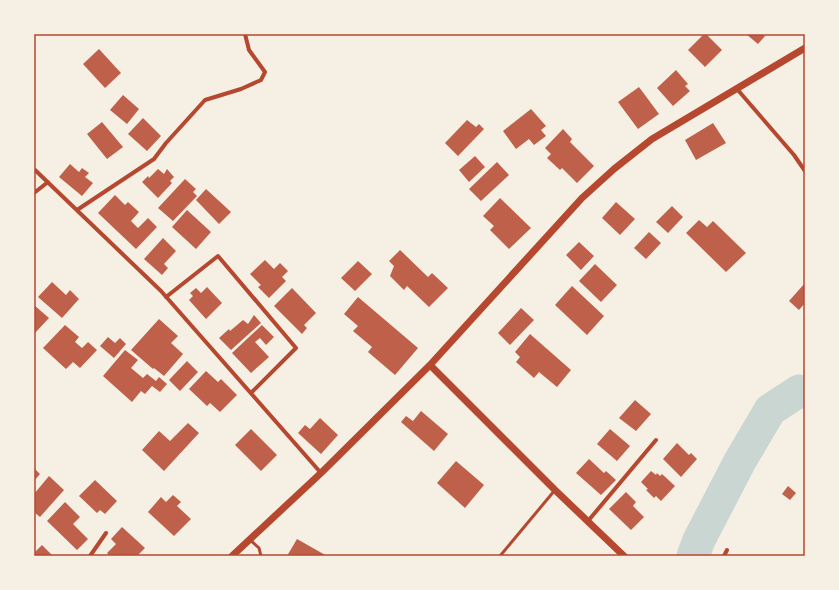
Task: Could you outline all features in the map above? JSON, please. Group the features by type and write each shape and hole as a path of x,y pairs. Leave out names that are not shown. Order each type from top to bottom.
{"street":[{"path":"78,210 154,159 166,143 205,100 241,89 261,80 265,72 249,50 245,34"},
{"path":"232,556 321,473 430,365 587,193 614,169 652,139 805,48"},
{"path":"737,89 794,155 805,171"},
{"path":"34,169 166,297 321,473"},
{"path":"34,193 48,182"},
{"path":"166,297 218,256 296,348 251,393"},
{"path":"430,365 555,490 624,556"},
{"path":"588,521 656,440"},
{"path":"90,556 106,534"},
{"path":"724,556 727,550"}],"lane":[{"path":"500,556 555,490"},
{"path":"250,540 259,548 261,556"}],"building":[{"path":"704,34 706,34 722,50 705,67 688,50"},
{"path":"746,34 762,34 765,36 758,44"},
{"path":"99,49 121,73 105,88 83,64"},
{"path":"676,70 688,84 685,86 690,91 673,106 657,88"},
{"path":"639,87 659,114 638,129 618,102"},
{"path":"123,95 139,109 127,124 110,110"},
{"path":"531,109 546,126 541,130 546,136 534,145 529,139 516,149 503,131"},
{"path":"143,118 161,136 147,151 128,134"},
{"path":"467,120 476,127 479,124 484,129 458,156 445,143"},
{"path":"102,122 123,147 107,159 87,134"},
{"path":"713,123 726,143 696,160 685,140"},
{"path":"563,129 572,139 570,142 594,166 577,183 562,168 560,170 547,158 551,154 545,148"},
{"path":"475,156 485,167 469,182 459,170"},
{"path":"497,162 509,175 481,201 469,189"},
{"path":"70,164 79,172 82,168 89,173 85,177 93,183 82,196 59,177"},
{"path":"158,169 164,174 167,169 174,177 170,181 172,183 158,198 142,182 148,176 149,178"},
{"path":"185,179 196,189 193,192 197,196 173,221 158,208"},
{"path":"206,189 231,212 219,224 196,200"},
{"path":"115,195 125,205 128,202 139,212 131,221 138,228 148,218 157,227 136,249 98,213"},
{"path":"500,198 531,228 509,249 490,230 494,226 483,216"},
{"path":"616,202 635,219 620,235 602,218"},
{"path":"672,206 683,217 668,233 656,222"},
{"path":"187,210 211,232 196,249 172,227"},
{"path":"699,220 707,227 713,221 746,253 726,272 686,233"},
{"path":"649,232 661,243 646,259 634,248"},
{"path":"163,238 176,251 164,264 168,268 162,275 144,259"},
{"path":"579,242 594,256 581,270 566,255"},
{"path":"400,250 428,277 432,273 448,288 429,307 407,286 404,290 390,276 394,266 389,261"},
{"path":"265,260 274,269 280,263 288,271 282,277 286,281 269,298 258,287 261,285 250,274"},
{"path":"358,261 372,274 355,291 341,278"},
{"path":"595,264 617,285 601,302 579,281"},
{"path":"52,282 66,295 70,290 79,299 62,318 38,297"},
{"path":"805,283 805,303 799,310 789,301"},
{"path":"572,286 604,316 587,335 555,305"},
{"path":"207,287 222,303 206,319 189,300 193,296 190,293 196,288 201,293"},
{"path":"292,288 316,313 304,325 307,328 302,334 274,306"},
{"path":"358,297 418,348 395,375 368,352 372,347 353,331 358,326 344,314"},
{"path":"34,305 49,318 34,334"},
{"path":"521,308 534,320 510,345 498,333"},
{"path":"254,315 261,323 231,350 219,338 243,320 248,324"},
{"path":"159,319 178,336 171,343 183,354 164,376 154,368 153,369 131,350"},
{"path":"65,325 79,337 75,342 82,348 88,342 97,350 80,368 73,362 66,369 43,348"},
{"path":"262,325 274,337 266,345 260,338 255,342 269,357 251,373 232,353"},
{"path":"530,334 571,370 557,387 539,372 534,378 516,362 520,357 515,352"},
{"path":"108,337 115,343 120,338 126,344 114,358 100,346"},
{"path":"125,350 138,360 131,368 143,378 147,374 156,381 159,377 167,384 160,392 152,386 145,394 141,391 132,402 103,376"},
{"path":"187,361 198,372 180,391 169,380"},
{"path":"206,371 218,382 221,379 237,395 220,412 210,403 207,406 189,389"},
{"path":"635,400 651,414 636,431 619,418"},
{"path":"421,411 448,434 434,451 401,422 406,416 413,421"},
{"path":"320,418 338,435 321,454 298,433 305,425 310,429"},
{"path":"188,423 199,433 164,471 142,450 159,431 170,441"},
{"path":"251,429 277,455 261,471 235,445"},
{"path":"610,429 630,446 617,461 597,444"},
{"path":"677,443 689,455 691,453 697,459 681,477 663,459"},
{"path":"589,459 604,473 606,471 616,480 601,495 576,473"},
{"path":"456,461 484,485 465,508 437,483"},
{"path":"34,468 40,474 34,481"},
{"path":"651,471 656,475 657,473 660,476 662,474 675,486 661,501 656,496 654,498 641,482"},
{"path":"49,476 64,490 40,517 34,512 34,494"},
{"path":"95,480 117,501 105,514 100,510 97,513 79,496"},
{"path":"788,486 796,493 790,500 782,494"},
{"path":"626,492 636,502 633,506 644,517 631,530 609,509"},
{"path":"173,495 181,502 177,506 191,519 174,536 148,512 161,497 166,502"},
{"path":"65,502 80,517 73,524 88,539 77,550 47,521"},
{"path":"122,527 145,548 137,556 110,556 107,553 116,544 111,539"},
{"path":"297,539 327,556 287,556"},
{"path":"42,545 53,556 34,556 34,553"}],"waterway":[{"path":"693,556 699,540 740,461 770,410 799,391 805,392"}]}
